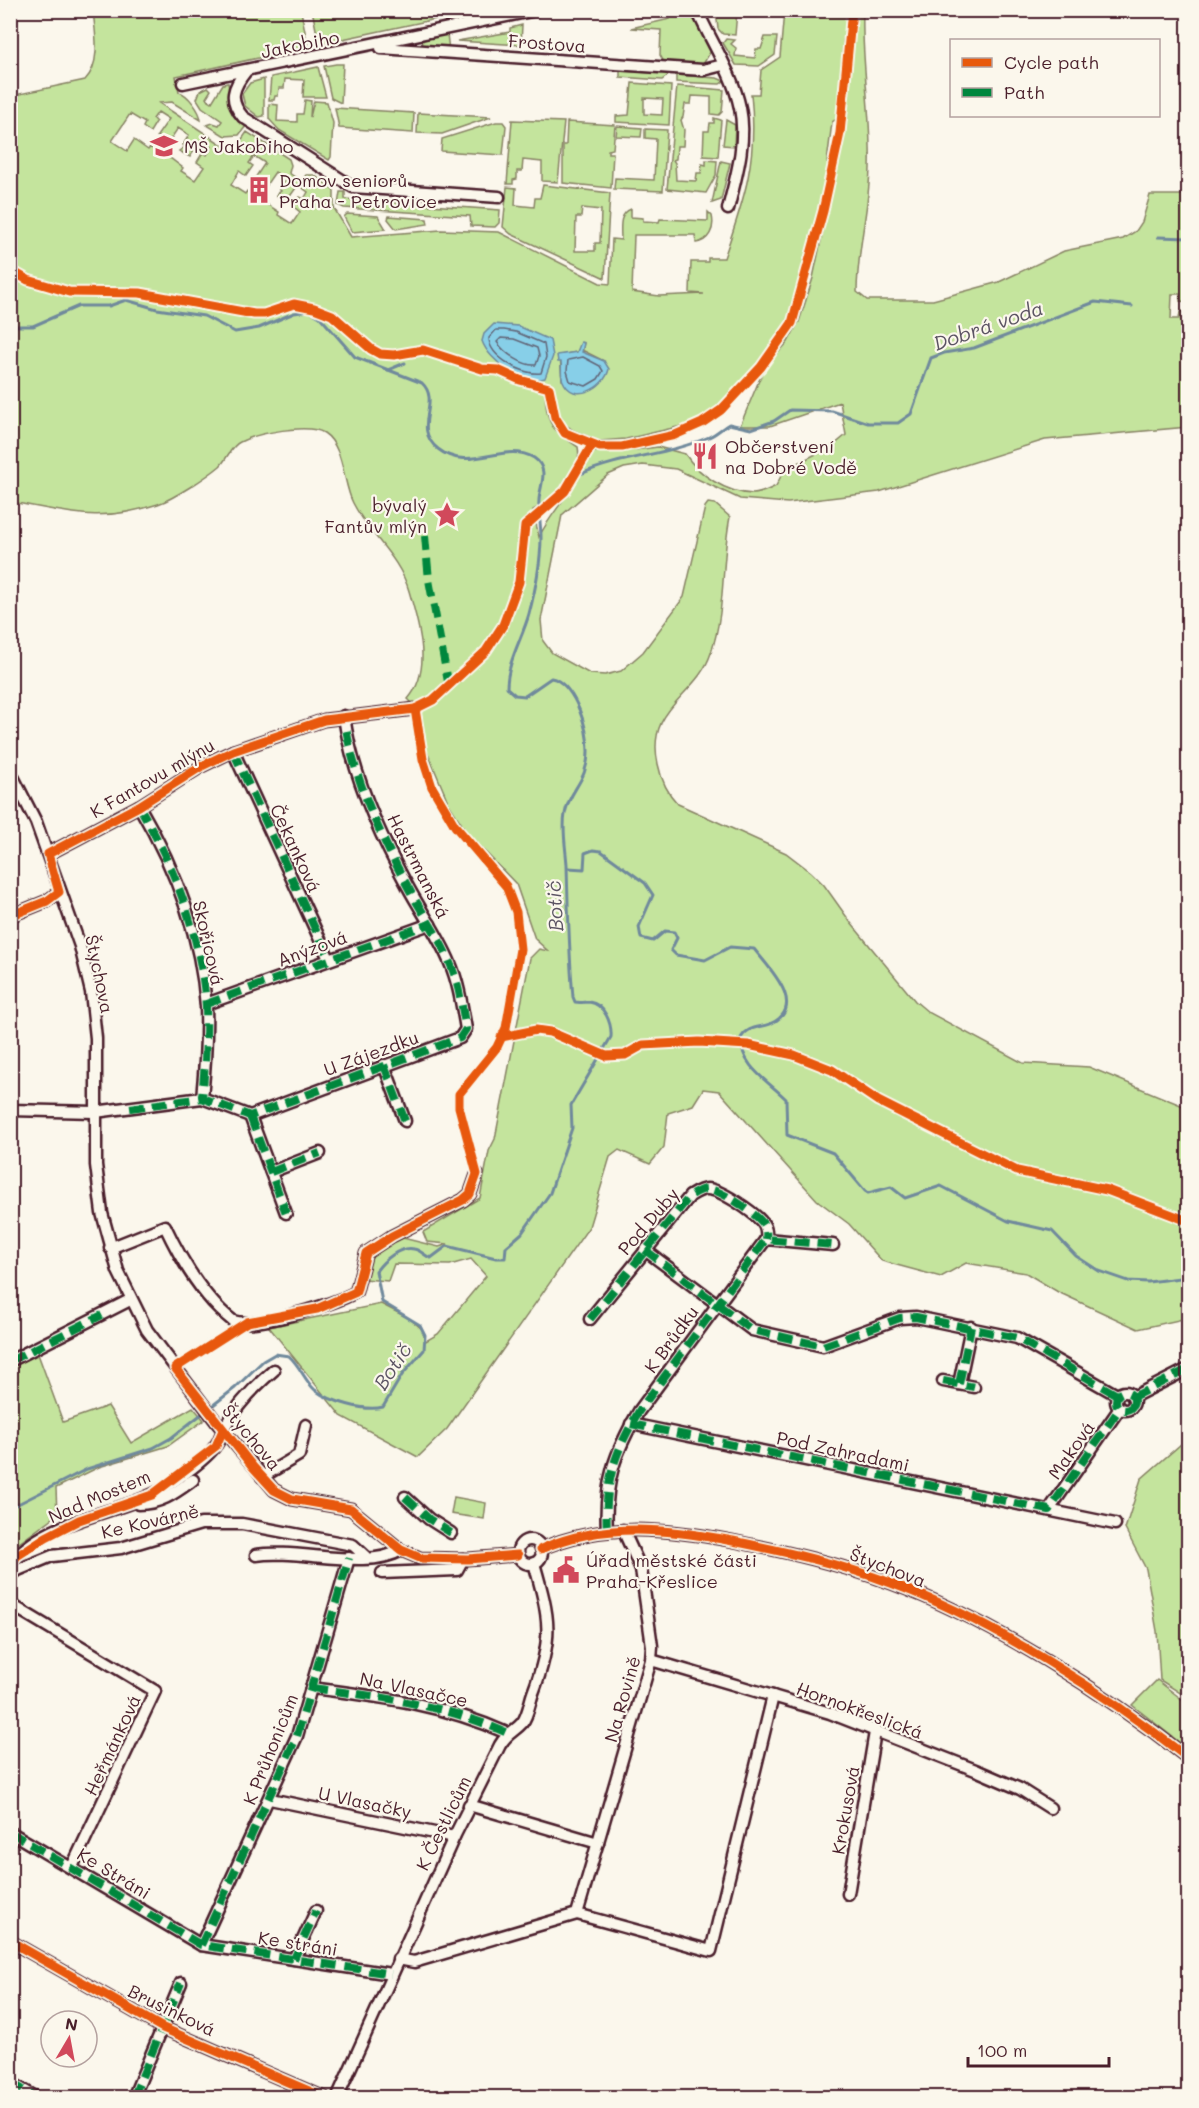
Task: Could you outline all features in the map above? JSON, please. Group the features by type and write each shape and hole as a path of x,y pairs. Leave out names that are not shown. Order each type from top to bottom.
{"street":[{"name":"Jakobiho","path":"183,83 369,47 536,10"},
{"path":"697,10 730,78 741,117 741,151 728,209"},
{"name":"Frostova","path":"369,47 703,70 723,65"},
{"name":"Jakobiho","path":"246,71 237,83 233,96 236,109 243,117 348,185 499,197"},
{"name":"K Fantovu mlýnu","path":"48,854 139,806 202,766 233,751 324,720 415,709"},
{"name":"Hastrmanská","path":"344,717 353,755 377,824 400,872 451,964 466,1029"},
{"name":"Čekanková","path":"233,751 329,959"},
{"name":"Štychova","path":"10,771 27,801 48,854 59,892 80,946 91,992 96,1038 96,1165 110,1248 130,1300 147,1330 221,1427 274,1490 292,1499 351,1509 401,1550 420,1558 463,1559 518,1555 519,1547 529,1540 541,1549 566,1539 607,1531 664,1530 743,1543 831,1563 894,1584 982,1625 1063,1670 1186,1757"},
{"name":"Skořicová","path":"139,806 161,845 181,893 199,964 206,1004 202,1098"},
{"path":"10,916 47,901 59,892"},
{"name":"Anýzová","path":"206,1004 430,924"},
{"name":"U Zájezdku","path":"250,1116 460,1038 466,1029"},
{"path":"384,1065 405,1120"},
{"path":"10,1110 95,1112 202,1098 250,1116 286,1213"},
{"path":"271,1172 320,1153"},
{"path":"110,1248 165,1226 177,1251 200,1286 232,1321 247,1322 318,1309 356,1292 366,1253 392,1236 463,1200 470,1194 477,1174"},
{"name":"Pod Duby","path":"590,1319 690,1197 705,1189 718,1191 762,1221 767,1230 766,1239"},
{"path":"766,1239 833,1245"},
{"name":"K Brůdku","path":"607,1531 606,1499 612,1465 631,1424 766,1239"},
{"path":"645,1250 752,1330 823,1346 900,1318 916,1317 1017,1338 1035,1346 1118,1395"},
{"path":"10,1361 130,1300"},
{"path":"959,1384 971,1327"},
{"name":"Maková","path":"1049,1510 1120,1408 1132,1406 1133,1397 1188,1369"},
{"name":"Nad Mostem","path":"10,1565 17,1556 46,1537 79,1520 152,1495 194,1465 216,1446 221,1427 245,1398 274,1370"},
{"path":"944,1381 974,1387"},
{"path":"1120,1408 1116,1402 1118,1395 1124,1392 1133,1397"},
{"name":"Pod Zahradami","path":"631,1424 1115,1524"},
{"path":"262,1477 299,1455 306,1425"},
{"path":"129,1502 158,1502 193,1480"},
{"path":"405,1497 429,1519 451,1533"},
{"name":"Ke Kovárně","path":"10,1576 18,1570 52,1556 121,1548 201,1524 242,1524 353,1545 366,1557"},
{"name":"Na Rovině","path":"577,1914 651,1660 652,1646 641,1569 623,1530"},
{"path":"518,1555 522,1562 534,1563 540,1557 541,1549"},
{"path":"256,1555 271,1552 350,1558 389,1557 401,1550"},
{"name":"K Průhonicům","path":"201,1945 297,1736 350,1558"},
{"path":"382,1573 457,1570 463,1559"},
{"name":"K Čestlicům","path":"338,2097 391,1974 469,1805 507,1733 522,1723 547,1652 548,1616 534,1563"},
{"name":"Heřmánková","path":"10,1604 155,1691 72,1867"},
{"name":"Hornokřeslická","path":"651,1660 830,1713 1020,1789 1050,1808"},
{"name":"Na Vlasačce","path":"312,1688 404,1700 469,1716 507,1733"},
{"path":"398,1959 414,1962 577,1914 711,1951 773,1696"},
{"name":"Krokusová","path":"848,1894 875,1732"},
{"name":"U Vlasačky","path":"270,1799 454,1837"},
{"path":"469,1805 598,1843"},
{"name":"Ke Stráni","path":"10,1832 201,1945"},
{"path":"294,1959 316,1911"},
{"name":"Brusinková","path":"10,1941 163,2028 325,2097"},
{"name":"Ke stráni","path":"201,1945 391,1974"},
{"path":"133,2097 182,1983"},
{"path":"10,2082 37,2097"}],"green space":[{"path":"312,10 474,10 474,11 319,44"},
{"path":"93,11 301,11 308,47 176,76 179,92 193,103 201,120 172,102 159,103 233,152 247,132 289,159 291,165 289,173 301,181 306,175 314,175 334,190 334,208 351,237 441,230 499,232 600,283 610,284 612,239 621,240 621,222 627,211 631,209 631,217 643,218 643,221 659,222 660,219 708,221 708,212 712,216 712,230 701,242 696,243 695,235 634,235 632,292 659,296 704,294 690,293 691,262 708,262 708,258 724,258 748,178 753,138 751,94 759,94 761,70 780,57 784,11 849,11 843,42 838,118 832,122 827,162 830,165 794,310 782,333 738,389 715,413 701,421 626,439 599,441 573,430 558,419 553,393 545,394 547,413 552,426 578,447 578,457 572,476 566,484 550,499 533,510 539,537 579,477 589,454 603,450 619,452 658,447 685,454 714,482 733,490 753,494 776,486 784,470 834,445 846,435 840,402 770,426 740,426 760,378 768,364 788,342 799,322 813,278 839,157 856,11 863,11 870,148 868,199 857,292 867,300 933,300 999,282 1064,251 1123,239 1136,231 1142,222 1150,195 1188,195 1188,302 1180,301 1180,294 1172,294 1171,319 1179,319 1180,312 1188,309 1188,427 1045,440 879,492 788,503 740,499 676,469 643,465 624,468 608,475 562,515 541,620 543,641 552,653 590,674 605,675 621,671 643,652 684,597 705,507 708,503 715,504 730,517 719,620 711,653 695,681 665,715 659,729 656,745 658,764 668,790 678,804 786,853 811,872 824,885 851,923 915,1001 928,1012 1023,1063 1089,1067 1188,1108 1188,1318 1138,1329 1058,1292 1026,1273 966,1263 941,1277 882,1261 849,1224 817,1200 719,1091 703,1089 693,1105 668,1113 664,1147 650,1164 619,1150 610,1157 589,1227 447,1429 418,1457 341,1416 269,1327 381,1304 410,1319 422,1329 426,1341 438,1334 486,1276 471,1259 450,1265 394,1264 388,1281 364,1279 368,1264 376,1251 403,1238 439,1247 448,1244 427,1242 423,1232 480,1198 489,1151 495,1139 530,958 539,949 548,951 535,939 516,884 468,834 449,804 426,749 419,710 408,699 416,687 422,661 420,632 409,591 391,556 353,503 336,447 324,433 316,430 295,429 248,439 237,444 220,466 199,482 158,504 137,510 118,514 84,514 11,502 10,96 85,80 94,65 96,56","holes":["158,112 169,119 157,136 168,143 178,128 189,135 183,145 185,147 179,151 190,157 201,140 212,147 207,155 203,152 197,162 204,167 195,180 181,171 183,168 162,152 161,154 150,147 148,150 134,140 127,151 112,141 130,114 145,123 143,127 150,132 156,122 153,119","254,156 265,163 253,181 264,188 275,172 286,179 279,189 281,191 276,195 286,202 298,185 308,192 304,199 300,197 294,207 300,212 292,224 278,215 279,212 247,191 245,194 231,185 239,171 246,176 253,166 249,163","584,342 582,354 584,351 604,361 562,380 560,355 577,352"]},
{"path":"668,11 691,11 711,51 702,66 664,62 660,55 661,30 631,28 670,19"},
{"path":"716,11 737,11 735,35 723,34 718,29"},
{"path":"522,25 521,45 457,41 510,32 510,28"},
{"path":"447,34 449,50 422,46 423,40"},
{"path":"765,37 777,37 775,55 759,66 736,65 723,43 726,39 735,40 731,44 736,48 735,56 755,58 756,49 761,49"},
{"path":"343,64 341,103 331,98 324,66"},
{"path":"318,67 326,97 303,97 304,80 285,79 284,88 279,88 278,96 275,96 274,100 269,100 271,77"},
{"path":"620,71 670,74 662,80 620,77"},
{"path":"676,75 717,78 724,81 720,84 676,82"},
{"path":"264,79 264,116 259,117 245,106 242,94 250,83"},
{"path":"228,83 233,110 246,126 239,135 225,136 207,125 213,123 219,125 222,121 202,107 197,99 200,91 208,87 211,90 206,98 212,102 223,84"},
{"path":"632,83 671,86 669,125 616,122 616,116 629,115","holes":["644,98 663,99 662,115 644,114"]},
{"path":"677,86 724,90 722,112 719,115 711,114 711,97 692,96 691,104 685,104 681,120 684,130 683,146 677,146 676,159 673,160 676,180 696,181 697,173 701,173 702,164 706,165 706,160 717,161 716,175 706,193 667,189"},
{"path":"305,100 311,101 310,117 314,101 327,102 333,123 329,160 279,130 269,119 269,104 278,105 277,121 297,122 297,114 303,114"},
{"path":"335,108 414,113 413,133 339,128"},
{"path":"418,113 491,117 442,134 417,133"},
{"path":"714,118 721,120 718,157 703,156 704,131 709,131 710,123 714,123"},
{"path":"512,120 564,122 558,182 542,181 542,162 523,160 522,171 517,171 517,179 513,180 513,184 507,184"},
{"path":"726,120 735,125 734,146 723,145"},
{"path":"496,122 503,122 506,126 503,155 441,151 442,139"},
{"path":"567,122 615,125 613,149 608,150 608,153 613,153 611,188 563,183 563,145 566,145"},
{"path":"617,126 642,128 641,137 616,136"},
{"path":"645,129 667,130 663,191 614,189 615,178 654,180 656,139 645,138"},
{"path":"721,161 730,163 721,200 712,203"},
{"path":"543,185 610,193 605,278 511,234 503,227 507,187 516,188 515,205 534,207 535,198 540,198","holes":["582,208 601,210 600,243 595,243 595,251 575,251 576,217 581,217"]},
{"path":"340,192 345,192 345,199 500,210 499,223 495,227 471,226 470,216 344,208 338,205"},
{"path":"347,214 378,216 386,229 352,232 344,217"},
{"path":"389,216 427,219 428,224 396,229 388,219"},
{"path":"38,1354 63,1422 108,1406 131,1443 193,1407 204,1420 168,1446 99,1467 56,1488 57,1515 11,1549 11,1367"},
{"path":"1188,1438 1188,1698 1160,1680 1157,1631 1146,1569 1125,1529 1141,1479"},
{"path":"454,1497 486,1503 484,1519 451,1514"},
{"path":"1157,1680 1188,1704 1188,1749 1132,1705"}],"water":[{"path":"494,324 518,326 550,340 553,356 545,378 536,380 517,375 499,364 482,341 484,334"},
{"path":"581,342 584,343 582,352 604,361 609,369 602,382 581,393 568,388 563,381 561,362 558,362 557,355 577,352"}],"waterway":[{"path":"1158,237 1188,238"},
{"name":"Botič","path":"10,326 33,326 79,306 109,306 126,300 157,309 204,316 235,332 259,328 294,313 309,311 320,317 355,357 422,383 429,398 427,432 430,441 438,449 450,456 462,458 523,453 539,462 543,472 539,500 541,537 539,566 529,614 512,660 507,688 515,695 525,696 551,678 555,679 569,691 575,700 586,731 587,762 582,778 567,805 564,826 573,997 575,1002 589,1002 599,1006 609,1021 611,1037 571,1105 572,1128 550,1193 522,1233 506,1247 505,1258 496,1258 447,1246 431,1258 409,1249 393,1255 376,1271 382,1302 420,1325 425,1335 424,1350 402,1375 383,1407 357,1407 329,1398 311,1386 289,1356 275,1354 263,1361 235,1388 171,1438 153,1448 87,1469 10,1508"},
{"name":"Dobrá voda","path":"581,474 613,463 693,443 712,436 729,424 751,429 774,421 790,410 832,411 868,423 898,423 911,414 931,358 944,353 974,348 1095,302 1132,306"},
{"path":"388,370 405,363"},
{"path":"568,868 584,869 585,853 593,850 601,851 645,883 653,895 639,927 641,938 653,941 665,931 674,932 677,938 671,950 676,955 705,960 730,947 754,949 782,987 786,998 786,1008 781,1017 770,1024 750,1029 744,1034 741,1038 745,1057 756,1072 786,1099 787,1135 833,1153 868,1193 891,1187 905,1198 941,1186 1008,1221 1052,1231 1076,1256 1099,1271 1128,1281 1148,1282 1188,1277"}],"marked path":[{"path":"425,536 429,580 449,687"},
{"path":"130,1108 202,1098 250,1116 460,1038 466,1029 458,987 450,963 441,943 413,897 368,804 353,760 344,716"},
{"path":"233,751 329,959"},
{"path":"139,806 174,877 192,927 198,953 206,1006 206,1052 202,1098"},
{"path":"206,1004 430,924"},
{"path":"384,1065 405,1121"},
{"path":"250,1116 286,1213"},
{"path":"271,1172 320,1153"},
{"path":"590,1319 690,1196 698,1191 713,1190 743,1206 763,1223 766,1229 766,1239"},
{"path":"607,1531 609,1482 623,1440 639,1411 766,1239 833,1245"},
{"path":"645,1250 752,1330 823,1346 900,1318 916,1317 1017,1338 1117,1395"},
{"path":"10,1361 102,1315"},
{"path":"959,1384 971,1327"},
{"path":"1133,1397 1188,1369"},
{"path":"943,1381 974,1387"},
{"path":"1125,1392 1131,1395 1134,1401 1131,1407 1125,1410 1119,1407 1116,1401 1119,1395 1125,1392"},
{"path":"631,1424 1049,1510 1120,1408"},
{"path":"405,1497 429,1519 451,1533"},
{"path":"201,1945 297,1736 349,1558"},
{"path":"312,1688 435,1708 507,1733"},
{"path":"10,1832 201,1945 391,1974"},
{"path":"294,1959 316,1911"},
{"path":"133,2098 181,1983"},
{"path":"10,2082 37,2098"}],"cycle path":[{"path":"10,270 28,280 69,292 140,293 254,314 264,314 294,304 314,308 332,315 380,354 394,355 423,350 482,369 498,370 520,380 549,388 555,417 565,433 600,447 622,447 675,435 702,423 721,410 761,367 792,323 823,211 840,133 852,10"},
{"path":"10,916 47,901 59,892 48,854 139,806 202,766 233,751 324,720 415,709 433,700 486,651 503,625 519,582 525,526 565,491 592,445"},
{"path":"415,709 423,759 432,787 455,826 506,886 516,912 520,949 506,1028 497,1047 459,1094 459,1107 477,1174 470,1194 463,1200 392,1236 366,1253 356,1292 317,1309 247,1322 175,1368 253,1467 274,1490 292,1499 351,1509 401,1550 420,1558 468,1559 518,1555"},
{"path":"501,1037 536,1030 550,1032 606,1056 625,1055 643,1045 699,1042 748,1045 794,1055 832,1070 878,1101 1017,1171 1107,1190 1188,1221"},
{"path":"10,1565 17,1556 46,1537 79,1520 152,1495 216,1446 223,1430"},
{"path":"541,1549 564,1540 612,1531 685,1533 753,1545 872,1576 929,1598 1007,1637 1121,1708 1188,1758"},
{"path":"10,1941 163,2028 325,2098"}],"place":[{"name":"MŠ Jakobiho","path":"164,146"},
{"name":"Domov seniorů Praha - Petrovice","path":"259,190"},
{"name":"Občerstvení na Dobré Vodě","path":"705,456"},
{"name":"bývalý Fantův mlýn","path":"447,515"},
{"name":"Úřad městské části Praha-Křeslice","path":"566,1570"}]}
